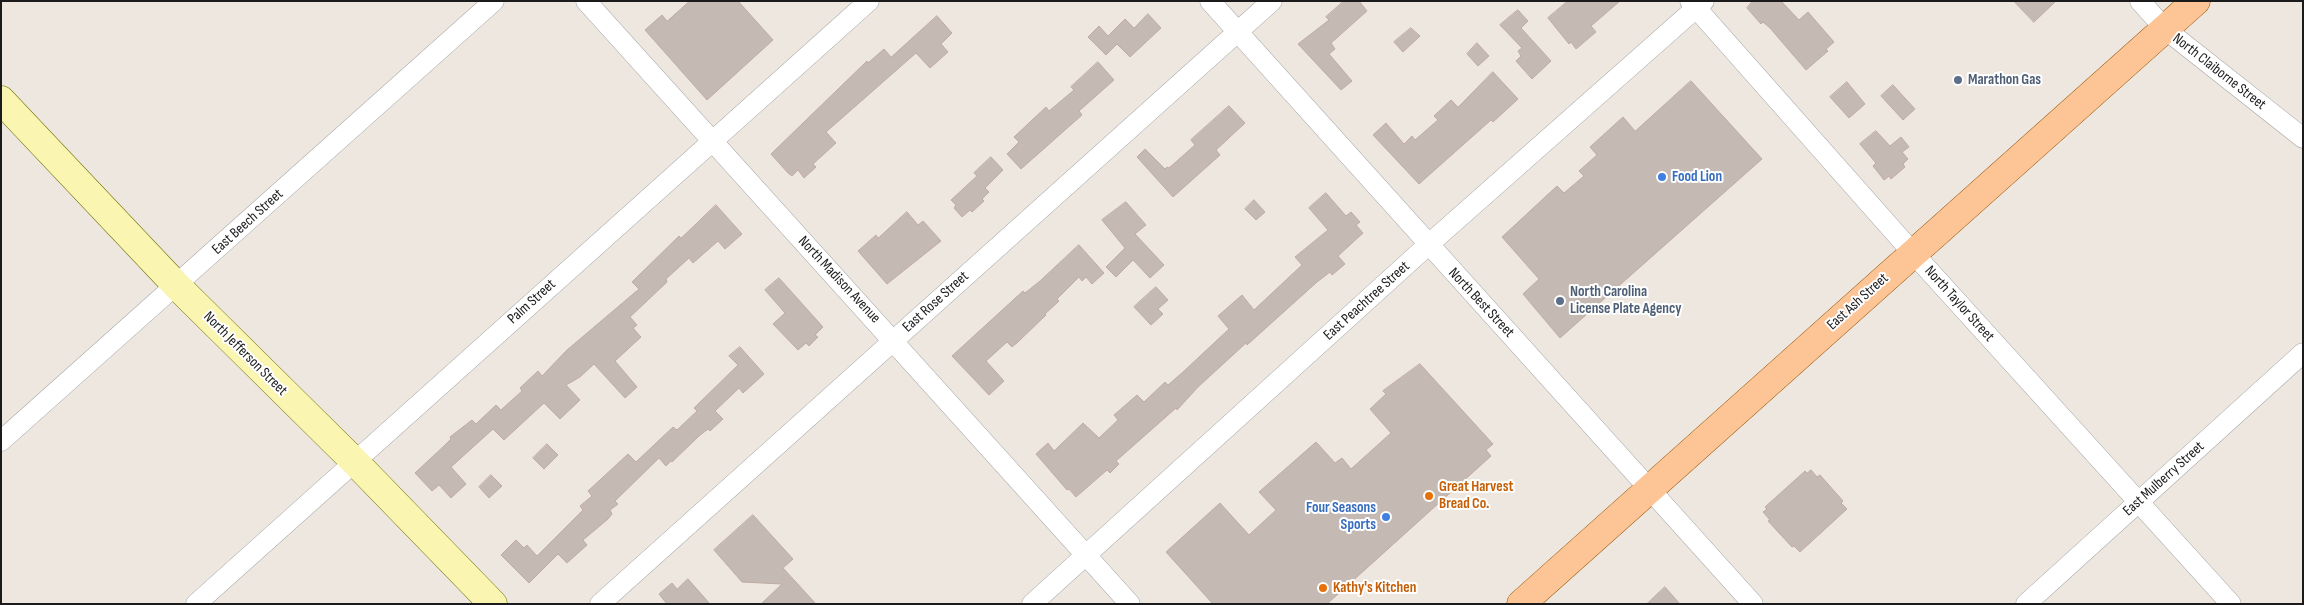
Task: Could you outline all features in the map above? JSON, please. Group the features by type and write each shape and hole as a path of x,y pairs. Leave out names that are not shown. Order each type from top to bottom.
{"main road":[{"name":"East Ash Street","path":"1521,604 2196,1"}],"street":[{"name":"East Beech Street","path":"1,441 177,286 494,1"},
{"name":"North Madison Avenue","path":"586,1 712,142 894,340 1130,604"},
{"name":"Palm Street","path":"196,604 869,1"},
{"name":"North Best Street","path":"1210,1 1753,604"},
{"name":"East Rose Street","path":"600,604 1272,1"},
{"name":"North Claiborne Street","path":"2140,1 2165,29 2303,138"},
{"name":"East Peachtree Street","path":"1032,604 1697,4"},
{"name":"North Taylor Street","path":"1697,4 1913,253 2230,604"},
{"name":"North Jefferson Street","path":"1,100 177,286 354,461 493,604"},
{"name":"East Mulberry Street","path":"2026,604 2303,353"}],"building":[{"path":"690,1 738,1 773,40 707,100 645,30 662,15 667,21"},
{"path":"1344,1 1359,1 1367,11 1331,43 1335,49 1329,54 1352,81 1341,90 1298,44 1329,20 1326,17"},
{"path":"1568,1 1620,1 1591,26 1596,32 1576,49 1571,42 1569,44 1548,18"},
{"path":"1753,1 1781,1 1799,20 1808,12 1834,42 1826,49 1828,51 1806,70 1770,28 1763,22 1761,24 1747,8"},
{"path":"2014,1 2056,1 2034,22"},
{"path":"1518,10 1528,21 1521,28 1551,61 1532,79 1516,61 1521,56 1518,51 1522,48 1500,25"},
{"path":"1148,14 1161,28 1130,57 1117,44 1106,55 1088,37 1099,26 1108,36 1125,19 1134,28"},
{"path":"937,16 952,33 941,44 948,52 930,68 916,53 826,132 836,143 813,164 816,167 804,178 798,170 792,176 788,173 771,154 867,61 868,63 884,49 891,57"},
{"path":"1411,28 1420,36 1403,52 1394,42"},
{"path":"1477,43 1489,56 1478,66 1467,54"},
{"path":"1098,62 1114,80 1079,111 1082,115 1021,169 1007,154 1019,142 1014,137 1046,107 1049,111 1074,90 1071,87"},
{"path":"1493,72 1518,99 1493,122 1491,120 1419,184 1373,135 1386,123 1404,144 1412,136 1415,140 1438,120 1434,116 1451,100 1458,107"},
{"path":"1691,81 1762,159 1560,338 1523,294 1539,279 1502,237 1557,186 1564,193 1584,176 1579,171 1597,155 1590,147 1623,117 1635,131"},
{"path":"1847,82 1865,104 1849,118 1830,97"},
{"path":"1893,85 1915,109 1903,120 1881,96"},
{"path":"1229,106 1245,123 1216,150 1220,155 1173,197 1137,157 1145,149 1165,169 1169,168 1195,145 1191,140"},
{"path":"1876,131 1890,146 1901,137 1909,147 1902,152 1908,159 1903,164 1905,167 1891,179 1889,176 1884,180 1873,166 1876,163 1860,144"},
{"path":"991,157 1003,170 985,188 989,192 982,199 984,201 972,212 970,210 962,217 954,208 956,205 951,200 977,176 974,173"},
{"path":"1326,193 1346,216 1351,212 1360,222 1356,225 1363,233 1338,256 1345,264 1332,275 1330,272 1317,282 1247,345 1246,343 1198,387 1177,410 1176,408 1116,461 1119,464 1110,473 1107,470 1076,497 1069,489 1067,490 1036,454 1048,443 1054,451 1083,423 1099,438 1118,420 1114,415 1137,395 1144,402 1165,382 1168,385 1229,329 1218,316 1242,295 1254,310 1302,265 1295,257 1328,230 1309,208"},
{"path":"1254,200 1265,212 1256,220 1245,209"},
{"path":"1126,202 1146,225 1135,234 1164,265 1150,278 1133,260 1116,277 1106,267 1125,248 1102,220"},
{"path":"716,205 742,234 725,249 718,241 693,263 689,258 630,317 637,325 633,328 641,337 615,361 637,387 625,398 594,364 580,377 566,385 580,400 560,419 544,403 504,440 493,429 451,467 466,484 451,498 439,485 432,491 415,473 451,439 450,437 472,420 476,424 496,405 501,410 522,391 520,388 538,371 542,376 567,350 639,289 632,282 679,236 681,238"},
{"path":"907,212 918,225 923,221 941,241 887,284 858,251 876,235 878,238"},
{"path":"1079,245 1104,273 1092,284 1086,277 1082,281 1079,277 1057,299 1059,301 1046,315 1018,342 1012,347 1007,342 986,361 1004,381 989,395 952,356 1023,291 1025,293 1040,281"},
{"path":"779,278 823,327 815,335 818,337 809,346 806,343 798,350 773,324 785,313 765,290"},
{"path":"1156,287 1168,300 1158,309 1163,314 1151,325 1134,307"},
{"path":"740,347 764,374 743,393 739,388 715,411 723,419 710,431 708,429 699,436 672,462 666,466 659,458 615,501 618,504 610,510 612,514 583,540 587,545 567,563 558,554 529,583 501,555 516,540 524,548 527,545 537,556 583,510 580,506 592,496 588,491 628,454 636,462 673,427 677,430 697,411 694,408 738,365 729,356"},
{"path":"1420,364 1493,444 1486,450 1491,456 1327,604 1213,604 1166,552 1220,503 1249,535 1276,510 1259,492 1316,442 1335,463 1342,458 1351,469 1391,433 1370,409 1386,394 1383,391"},
{"path":"547,444 558,455 544,469 533,458"},
{"path":"1811,470 1817,477 1820,475 1843,501 1841,503 1847,509 1800,552 1794,546 1792,547 1768,521 1770,520 1763,512 1767,509 1765,507 1805,471 1807,473"},
{"path":"491,475 502,486 489,498 479,487"},
{"path":"753,515 793,559 783,568 816,604 761,604 782,584 742,582 714,550"},
{"path":"688,579 710,604 667,604 659,594 672,583 677,589"},
{"path":"1665,587 1680,604 1647,604"}],"place":[{"name":"Marathon Gas","path":"1958,80"},
{"name":"Food Lion","path":"1662,177"},
{"name":"North Carolina License Plate Agency","path":"1560,301"},
{"name":"Great Harvest Bread Co.","path":"1429,496"},
{"name":"Four Seasons Sports","path":"1386,517"},
{"name":"Kathy's Kitchen","path":"1323,588"}]}
